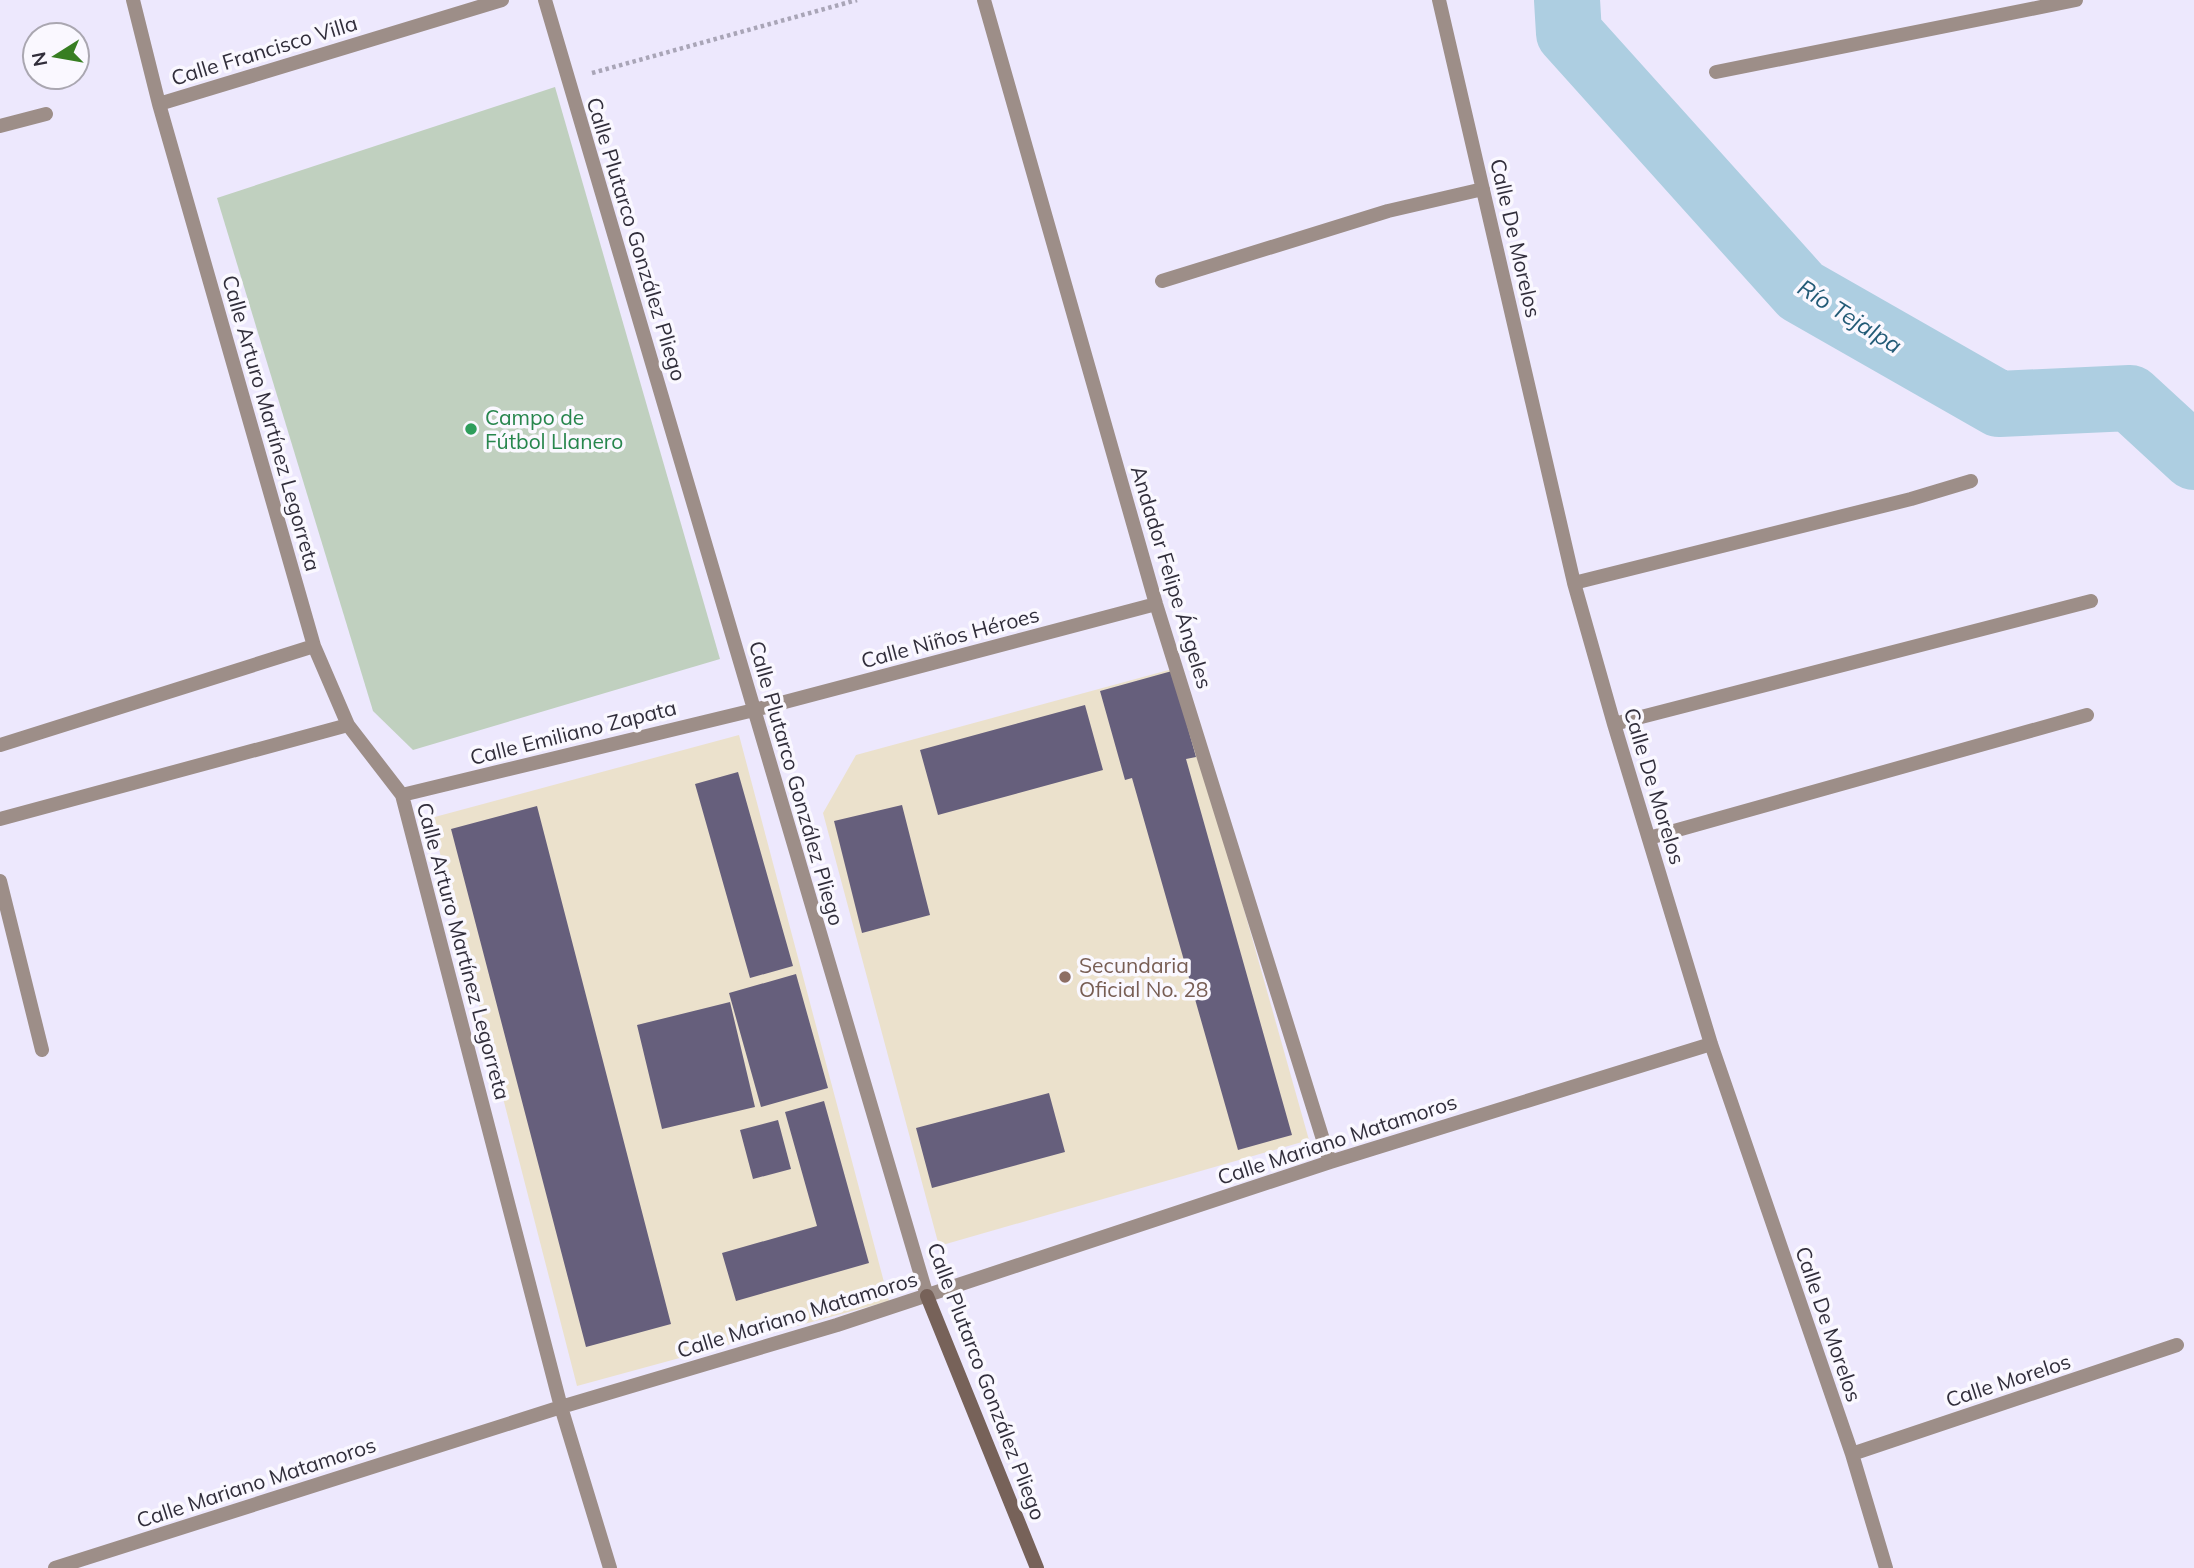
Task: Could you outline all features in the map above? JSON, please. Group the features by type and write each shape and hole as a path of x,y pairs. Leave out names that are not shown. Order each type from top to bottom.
{"street":[{"name":"Calle Arturo Martínez Legorreta","path":"133,0 159,104 314,646 348,725 402,795 562,1407 610,1568"},
{"name":"Calle Francisco Villa","path":"159,104 502,0"},
{"name":"Calle Plutarco González Pliego","path":"545,0 927,1296 1037,1568"},
{"name":"Andador Felipe Ángeles","path":"984,0 1156,604 1330,1162"},
{"name":"Calle De Morelos","path":"1439,0 1574,583 1614,724 1711,1044 1852,1454 1886,1568"},
{"path":"1716,72 2076,0"},
{"path":"0,126 46,114"},
{"path":"1163,281 1388,211 1483,189"},
{"path":"1574,583 1911,499 1971,481"},
{"path":"1614,724 2091,601"},
{"name":"Calle Niños Héroes","path":"754,710 1156,604"},
{"path":"0,746 314,646"},
{"name":"Calle Emiliano Zapata","path":"402,795 754,710"},
{"path":"1649,838 2087,715"},
{"path":"0,819 348,725"},
{"path":"0,881 42,1050"},
{"name":"Calle Mariano Matamoros","path":"55,1568 562,1407 824,1329 1330,1162 1711,1044"},
{"name":"Calle Morelos","path":"1852,1454 2178,1345"}],"path":[{"path":"567,80 857,0"}],"shaded area":[{"name":"Secundaria Oficial No. 28","path":"1176,668 1309,1140 939,1246 823,813 856,755"},
{"path":"739,735 889,1301 577,1386 431,818"}],"green space":[{"name":"Campo de Fútbol Llanero","path":"555,87 720,659 413,750 373,711 217,198"}],"building":[{"path":"1172,671 1196,757 1186,759 1292,1135 1238,1150 1132,778 1125,780 1100,691"},
{"path":"1085,705 1103,770 938,815 920,750"},
{"path":"738,772 793,966 750,978 695,784"},
{"path":"902,805 930,915 862,933 834,821"},
{"path":"537,806 671,1324 586,1347 451,829"},
{"path":"796,974 828,1088 761,1107 729,993"},
{"path":"730,1002 755,1107 662,1129 637,1025"},
{"path":"1049,1093 1065,1152 932,1188 916,1128"},
{"path":"824,1101 869,1263 736,1301 722,1253 817,1226 785,1112"},
{"path":"778,1120 791,1169 753,1179 740,1130"}],"waterway":[{"name":"Río Tejalpa","path":"1567,0 1569,33 1801,291 1999,404 2130,398 2194,457"}],"place":[{"name":"Campo de Fútbol Llanero","path":"471,429"},
{"name":"Secundaria Oficial No. 28","path":"1065,977"}]}
